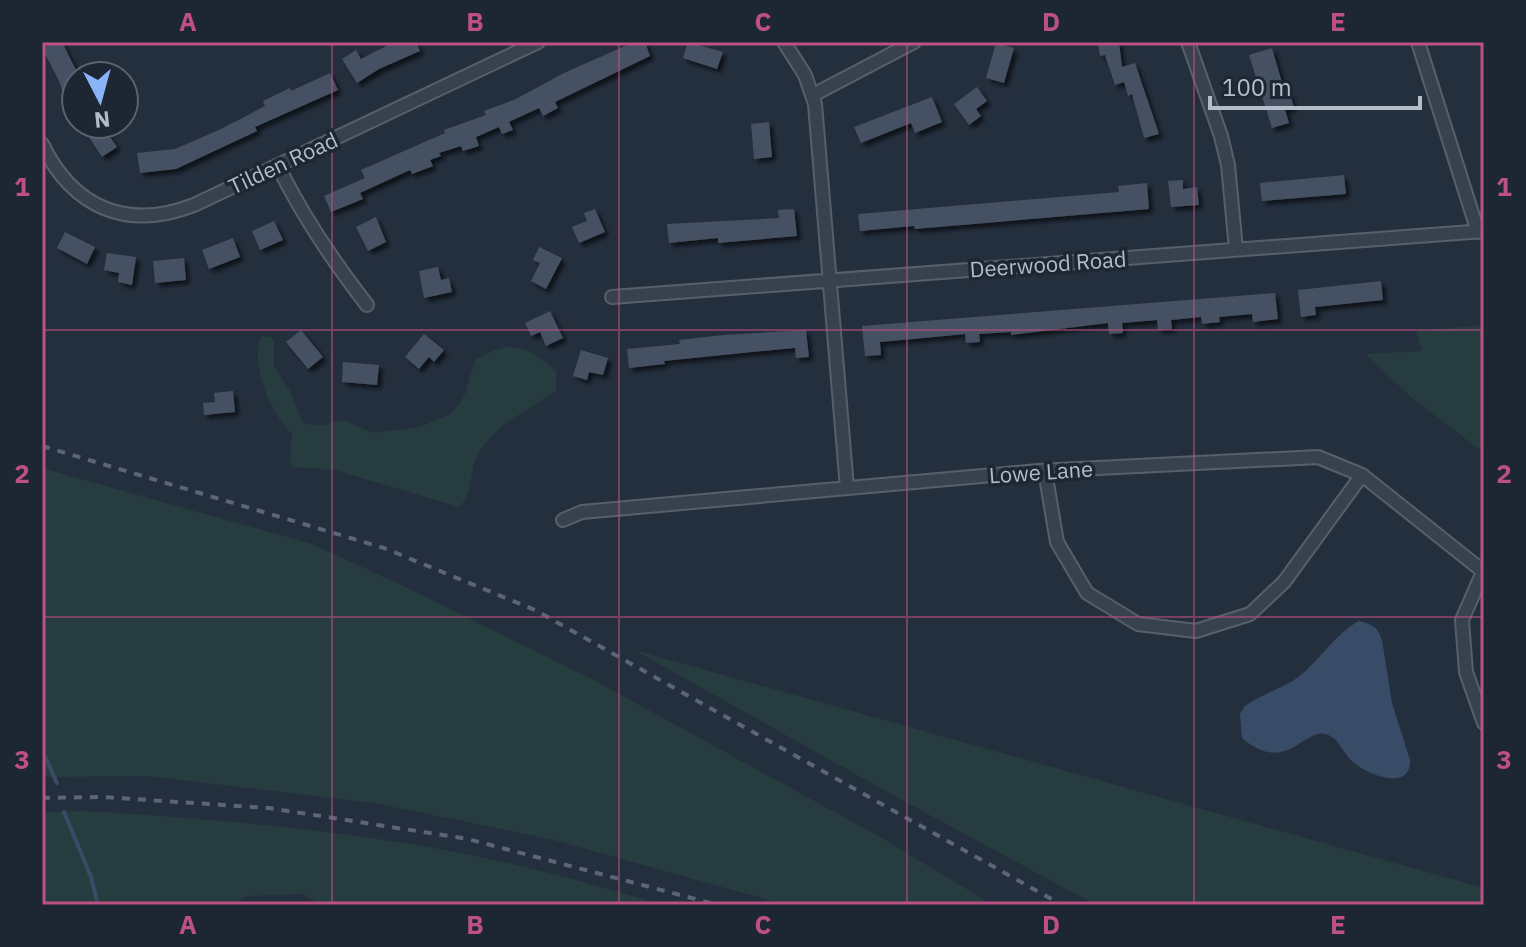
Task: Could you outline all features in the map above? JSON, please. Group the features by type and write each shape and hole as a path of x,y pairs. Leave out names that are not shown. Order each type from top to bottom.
{"street":[{"name":"Tilden Road","path":"42,144 62,179 85,199 110,210 138,216 159,215 182,210 538,42"},
{"path":"784,42 805,75 813,95 847,488"},
{"path":"813,95 914,42"},
{"path":"1188,42 1215,116 1228,165 1236,249"},
{"path":"1418,42 1481,232"},
{"path":"278,166 303,214 367,305"},
{"name":"Deerwood Road","path":"612,297 1481,232"},
{"name":"Lowe Lane","path":"563,520 582,512 1045,471 1318,457 1362,475 1483,572"},
{"path":"1045,471 1057,542 1087,593 1138,624 1196,631 1250,614 1284,582 1362,475"},
{"path":"1483,572 1462,620 1466,672 1484,723"}],"green space":[{"path":"1484,325 1484,453 1411,397 1365,354 1422,351 1416,331"},
{"path":"262,336 274,341 274,367 289,389 304,424 324,425 343,420 373,433 420,427 448,415 459,405 475,360 509,347 527,350 556,371 556,391 489,439 477,456 467,494 459,507 335,470 293,467 290,459 292,434 276,414 260,373 258,347"},
{"path":"42,468 312,544 393,581 592,679 880,837 983,899 985,905 786,905 550,839 373,803 149,776 42,777"},
{"path":"634,650 1484,888 1484,905 1096,905"},
{"path":"86,811 247,823 407,843 513,864 665,905 322,905 302,894 245,896 233,905 42,905 42,812"}],"water":[{"path":"1359,621 1374,627 1382,640 1392,703 1410,760 1403,776 1386,778 1367,771 1352,761 1335,739 1323,734 1273,753 1259,749 1242,738 1240,714 1244,707 1294,680 1341,634"}],"building":[{"path":"62,42 71,60 60,60 60,84 59,81 42,48"},
{"path":"394,42 416,42 420,51 379,69 357,83 342,59 356,50 361,59"},
{"path":"634,42 645,42 650,56 555,102 558,108 543,116 539,108 509,122 513,130 502,134 499,127 476,137 479,146 463,151 461,146 439,153 441,156 430,160 433,166 412,174 410,170 360,193 363,199 331,212 324,196 365,178 361,170 445,133 444,130 486,115 484,111 516,99 564,73"},
{"path":"688,42 723,52 717,69 683,58"},
{"path":"1098,42 1119,42 1122,67 1135,63 1159,134 1144,138 1132,94 1128,96 1124,82 1115,85 1105,55 1100,56"},
{"path":"996,43 1014,48 1004,83 986,78"},
{"path":"1272,48 1285,93 1289,92 1294,107 1285,110 1289,123 1272,128 1249,55"},
{"path":"330,73 338,90 255,127 257,131 176,169 140,173 137,153 175,149 265,106 263,101"},
{"path":"977,87 987,101 976,109 981,116 969,125 954,104"},
{"path":"932,97 942,122 915,133 911,123 861,143 854,127"},
{"path":"769,122 772,157 754,159 751,124"},
{"path":"91,140 112,140 117,147 102,157"},
{"path":"1344,175 1346,194 1262,201 1260,183"},
{"path":"1183,180 1183,189 1197,187 1199,205 1171,207 1168,181"},
{"path":"1147,183 1149,209 860,231 858,214 1119,192 1118,186"},
{"path":"595,209 605,232 579,243 572,227 587,221 584,213"},
{"path":"794,209 797,236 718,243 718,238 669,243 667,224 779,218 778,210"},
{"path":"376,217 386,242 368,251 356,227"},
{"path":"274,221 283,240 260,250 252,231"},
{"path":"65,232 95,247 87,264 57,248"},
{"path":"233,238 240,257 209,269 202,250"},
{"path":"539,247 562,258 546,289 531,281 540,263 533,260"},
{"path":"107,253 136,257 132,285 118,282 119,273 104,270"},
{"path":"184,258 186,280 155,283 153,261"},
{"path":"438,267 441,280 449,278 452,292 424,298 419,271"},
{"path":"1381,281 1383,300 1315,307 1316,315 1301,317 1298,290"},
{"path":"1275,293 1278,319 1253,322 1252,314 1219,317 1220,322 1202,324 1201,317 1171,320 1172,329 1158,330 1157,320 1122,323 1123,333 1109,334 1108,323 1011,335 1011,332 979,334 980,342 966,343 965,334 880,342 881,355 865,356 862,326"},
{"path":"550,311 563,338 546,346 540,332 531,336 525,323"},
{"path":"301,330 323,357 308,369 286,342"},
{"path":"806,330 809,357 796,358 795,348 664,361 665,364 629,368 627,349 680,344 679,340 724,335"},
{"path":"424,334 444,350 434,362 429,357 419,369 405,357"},
{"path":"581,350 608,358 603,375 589,372 587,380 573,376"},
{"path":"343,362 379,365 377,385 342,382"},
{"path":"233,391 235,412 204,415 203,403 215,402 214,393"}],"waterway":[{"path":"42,750 57,783"},
{"path":"64,812 91,877 98,905"}],"railway":[{"path":"42,446 384,548 535,610 1062,905"},
{"path":"42,798 103,797 269,808 468,839 718,905"}]}
